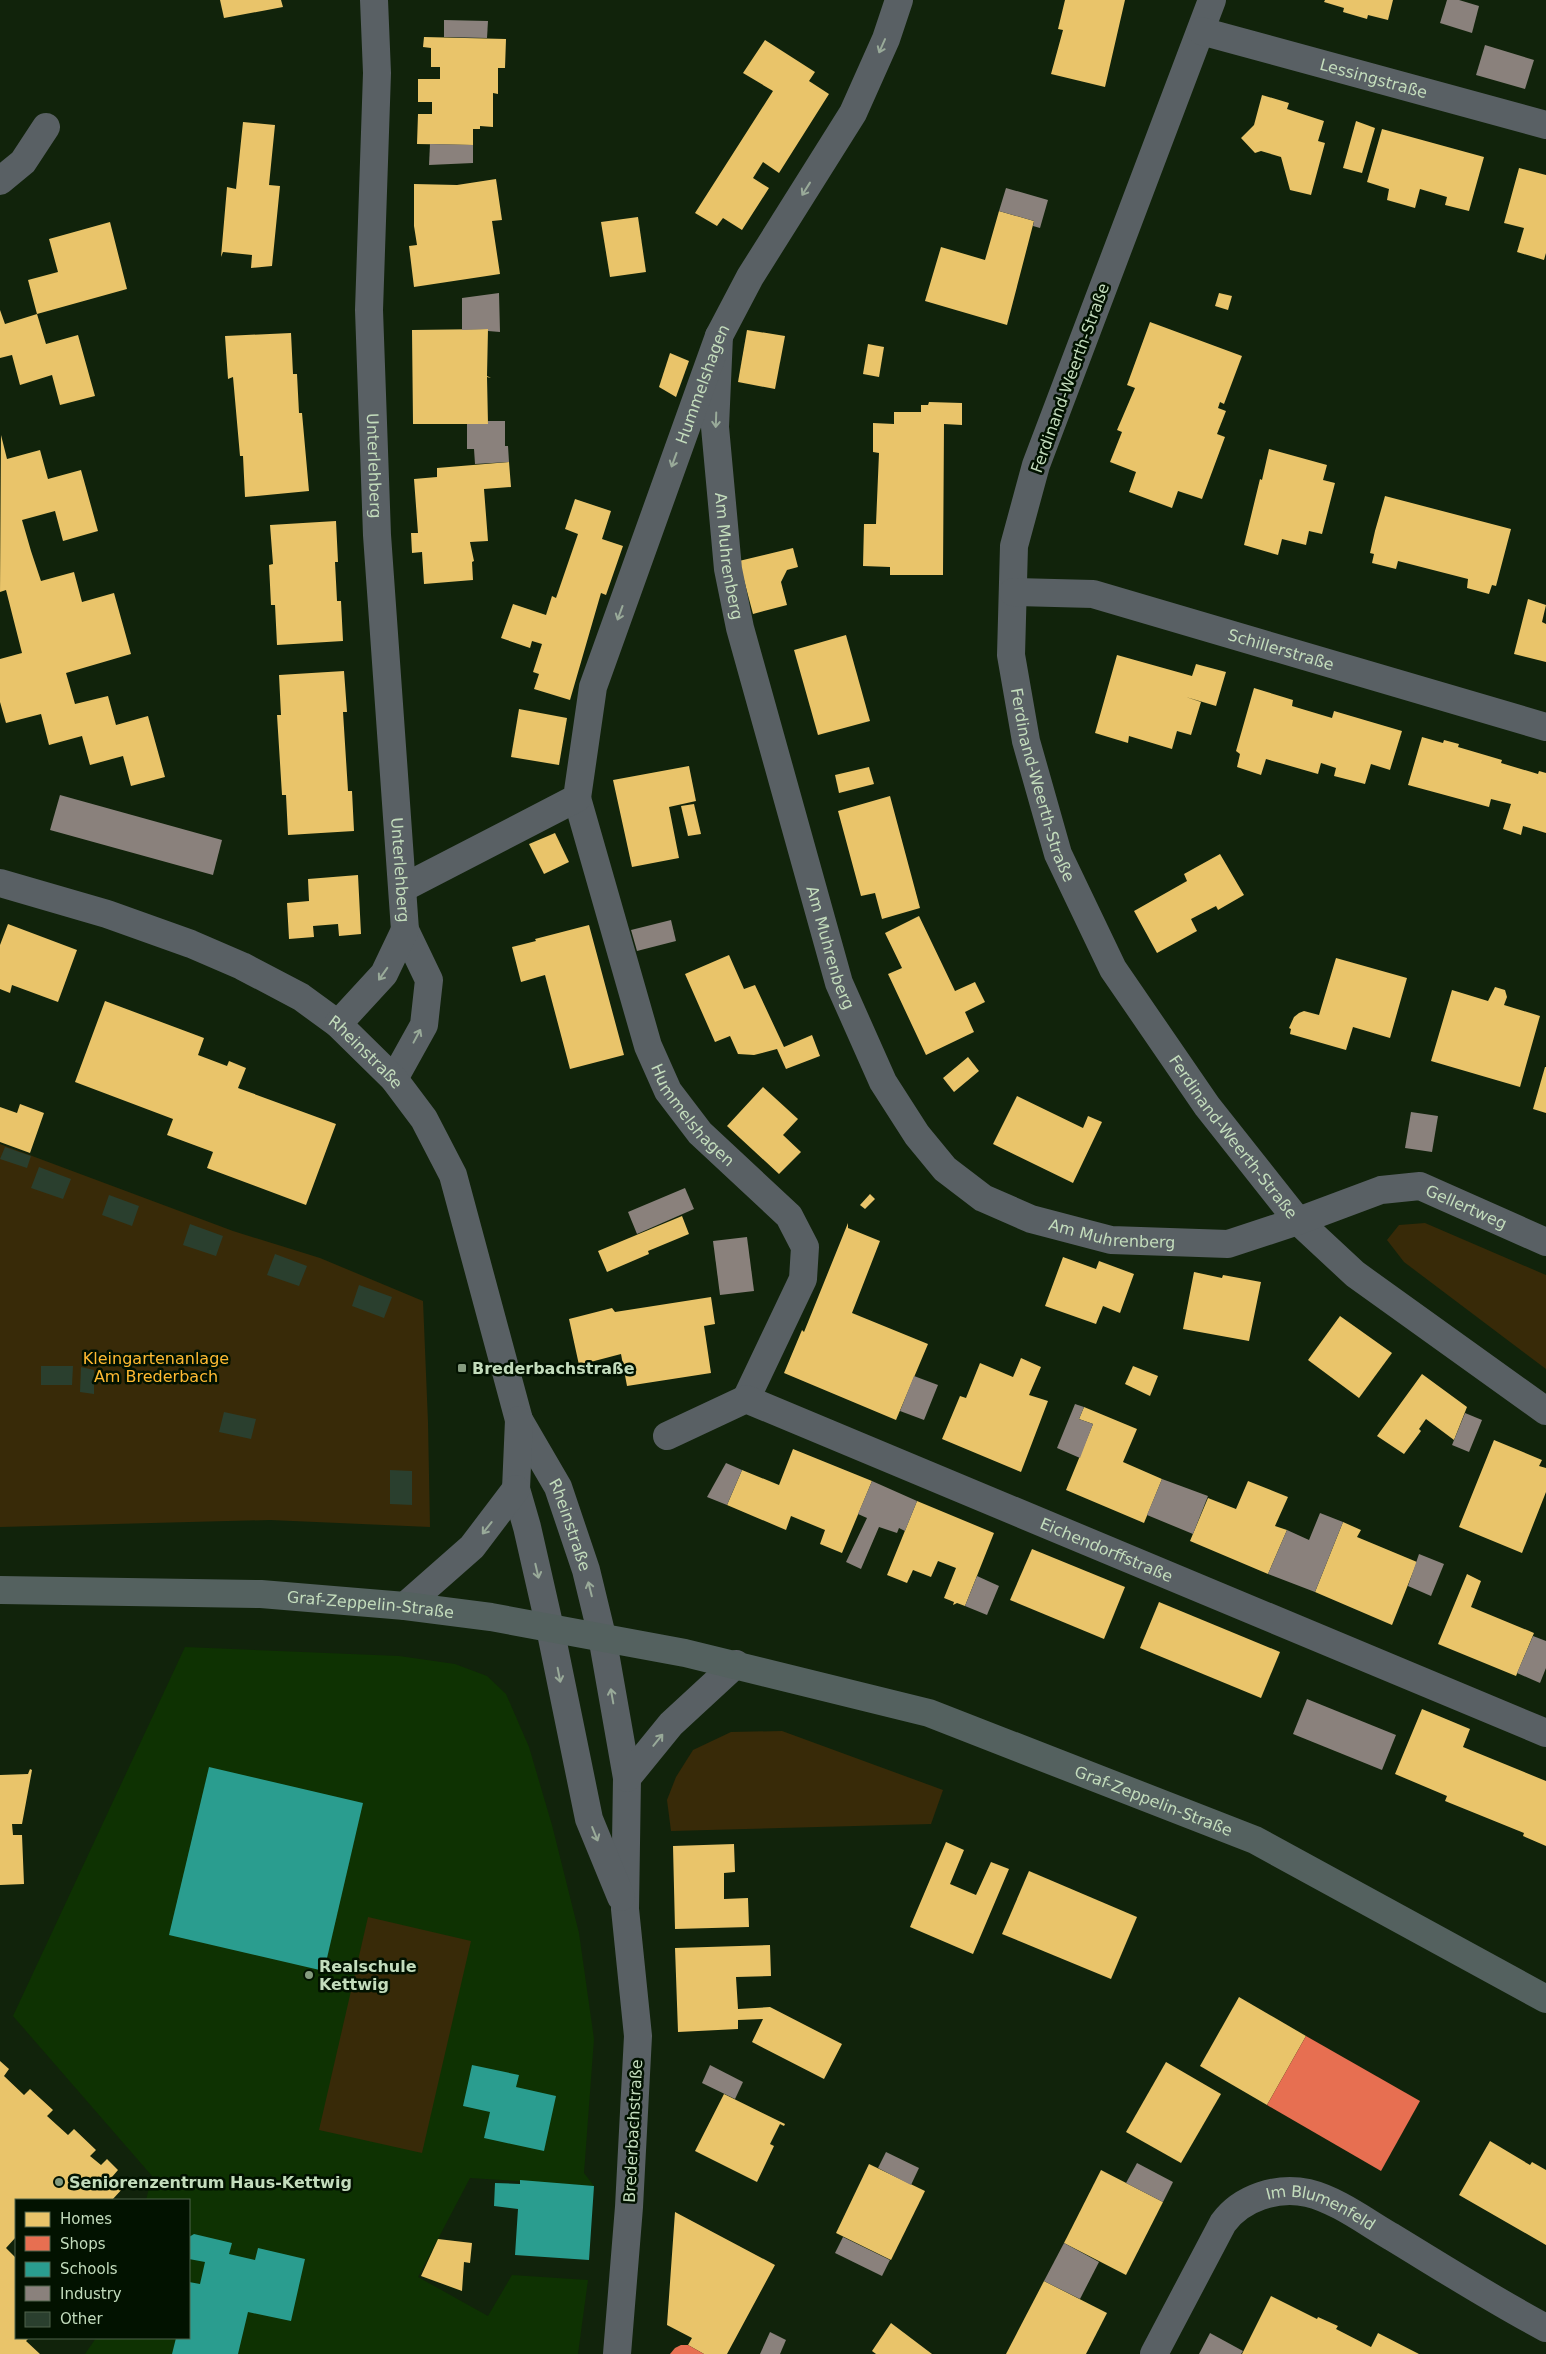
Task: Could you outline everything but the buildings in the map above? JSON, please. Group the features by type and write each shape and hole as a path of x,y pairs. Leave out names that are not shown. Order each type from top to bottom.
{"main road":[{"name":"Graf-Zeppelin-Straße","path":"0,1590 261,1594 405,1606 602,1636 736,1664 929,1713 1255,1840 1546,1999"}],"street":[{"name":"Unterlehberg","path":"374,0 377,73 370,320 377,535 404,888 405,930 429,980 424,1025 394,1079"},
{"name":"Hummelshagen","path":"746,1400 802,1279 805,1247 789,1216 700,1133 668,1091 648,1046 577,798 593,687 719,336 750,277 853,113 886,38 899,0"},
{"name":"Ferdinand-Weerth-Straße","path":"1212,0 1036,464 1014,546 1011,656 1026,741 1058,854 1113,969 1207,1106 1298,1222 1355,1274 1546,1411"},
{"name":"Lessingstraße","path":"1201,31 1546,125"},
{"path":"0,181 23,162 46,127"},
{"name":"Am Muhrenberg","path":"719,336 715,427 728,568 740,628 838,983 883,1082 916,1135 945,1169 983,1198 1031,1219 1111,1240 1228,1244 1298,1222"},
{"name":"Schillerstraße","path":"1014,592 1093,594 1546,727"},
{"path":"404,888 577,798"},
{"name":"Rheinstraße","path":"0,883 107,914 191,944 242,966 301,997 338,1024 394,1079 424,1118 453,1175 519,1420 558,1487 586,1570 602,1636"},
{"name":"Unterlehberg","path":"338,1024 384,974 405,930"},
{"name":"Gellertweg","path":"1298,1222 1381,1190 1420,1186 1546,1242"},
{"path":"667,1436 746,1400"},
{"name":"Eichendorffstraße","path":"746,1400 1546,1733"},
{"name":"Rheinstraße","path":"519,1420 516,1490 527,1527 550,1628"},
{"path":"405,1606 472,1547 516,1490"},
{"name":"Brederbachstraße","path":"550,1628 590,1819 626,1909"},
{"name":"Brederbachstraße","path":"602,1636 628,1778 626,1909 638,2036 629,2207 616,2354"},
{"path":"628,1778 671,1724 736,1664"},
{"name":"Im Blumenfeld","path":"1154,2354 1223,2223 1231,2212 1244,2203 1261,2196 1286,2191 1307,2192 1320,2197 1546,2328"}],"shaded area":[{"name":"Realschule Kettwig","path":"185,1647 399,1656 455,1664 487,1676 506,1694 529,1747 552,1825 579,1933 594,2039 584,2173 594,2186 470,2178 418,2277 488,2316 512,2275 588,2280 578,2354 85,2354 95,2339 190,2339 190,2199 146,2199 152,2176 13,2016"}],"green space":[{"name":"Kleingartenanlage Am Brederbach","path":"0,1144 233,1231 320,1258 423,1301 430,1527 270,1520 0,1527"},
{"path":"1425,1223 1546,1275 1546,1369 1404,1262 1387,1240 1399,1225"},
{"path":"782,1731 943,1790 931,1824 671,1831 667,1800 676,1777 693,1750 731,1732"},
{"path":"368,1917 471,1941 422,2153 319,2130"}],"place":[{"name":"Brederbachstraße","path":"462,1368"},
{"name":"Realschule Kettwig","path":"309,1975"},
{"name":"Seniorenzentrum Haus-Kettwig","path":"59,2182"}]}
